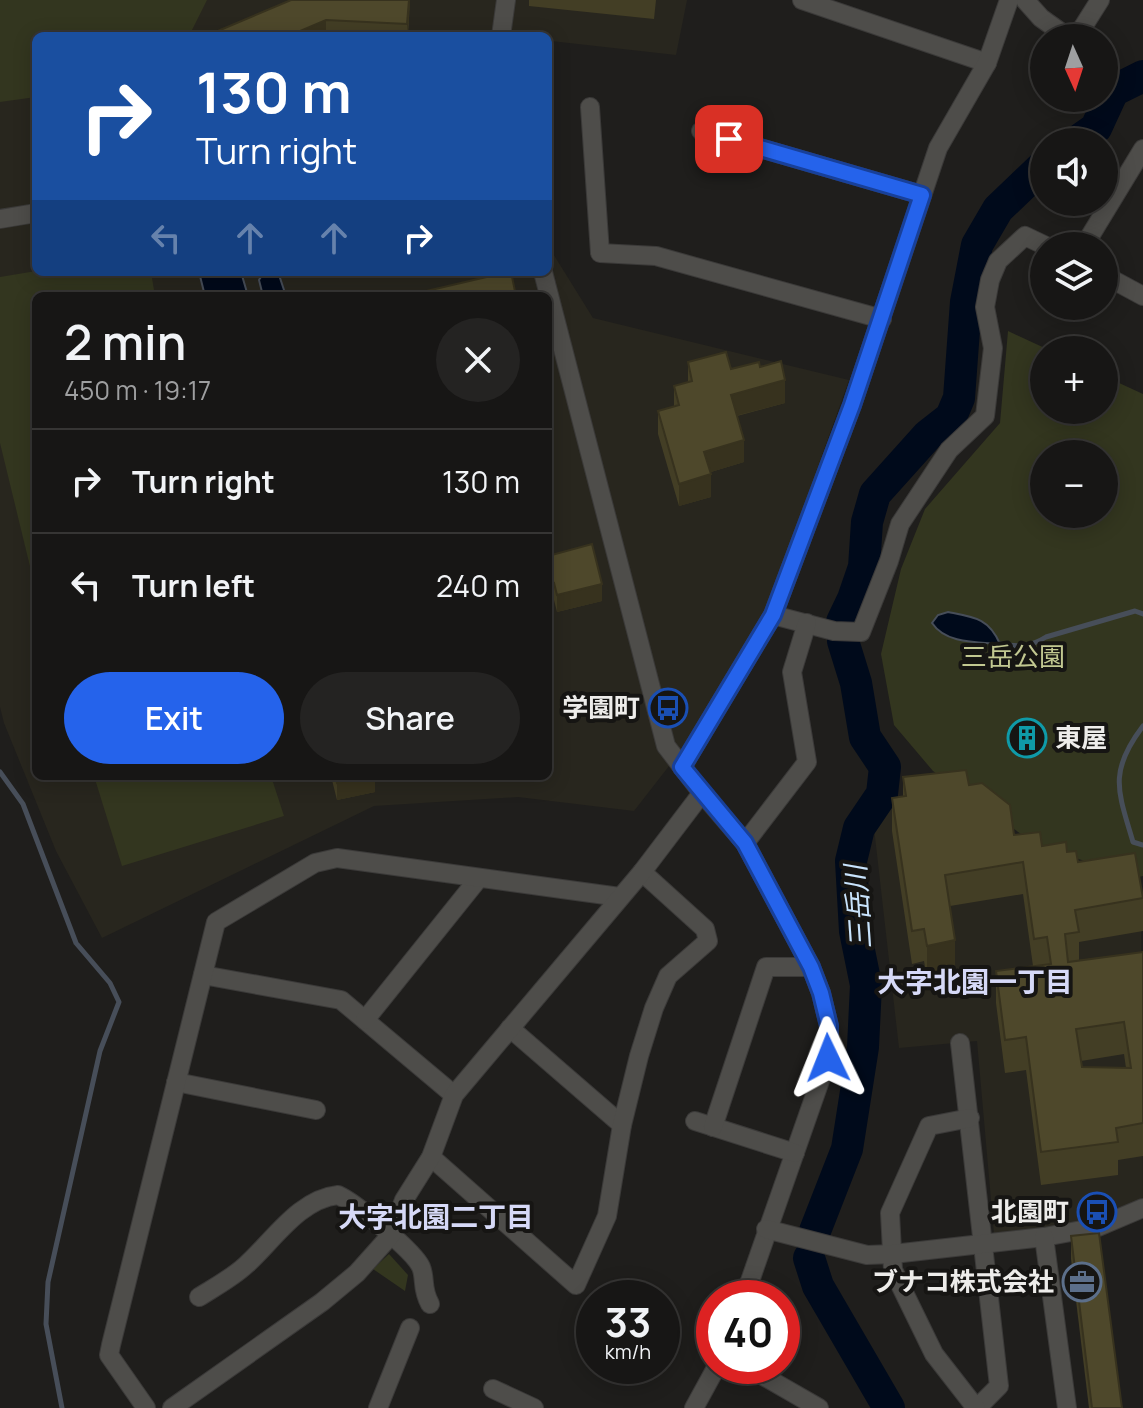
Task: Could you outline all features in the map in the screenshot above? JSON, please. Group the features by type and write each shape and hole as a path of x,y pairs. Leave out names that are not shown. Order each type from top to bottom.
{"street":[{"path":"502,32 506,0"},
{"path":"802,0 987,63"},
{"path":"682,767 773,615 882,319 938,148 987,63 1009,0"},
{"path":"1025,0 1049,24"},
{"path":"1085,24 1100,0"},
{"path":"590,107 600,253 656,256 882,319"},
{"path":"701,131 922,195"},
{"path":"1093,232 1143,149"},
{"path":"0,219 32,214"},
{"path":"773,615 834,631 861,632 900,524 949,450 985,416 993,348 985,307 990,280 998,261 1025,236 1030,238"},
{"path":"1118,283 1143,296"},
{"path":"552,307 666,746 745,843 811,967 829,1026 828,1058 750,1280"},
{"path":"745,843 807,762 792,672 807,623"},
{"path":"172,1408 322,1302 357,1273 391,1235 404,1200 431,1157 454,1095 642,872 702,793"},
{"path":"146,1408 109,1355 216,922 315,863 337,858 620,897"},
{"path":"431,1157 576,1285 607,1216 622,1125 654,1008 668,976 708,941 705,929 642,872"},
{"path":"365,1020 479,878"},
{"path":"795,1153 704,1124 766,967 811,967"},
{"path":"203,975 341,1000 454,1095"},
{"path":"510,1028 622,1125"},
{"path":"960,1043 970,1118 999,1386 976,1408 934,1354 893,1270 890,1213 929,1126 970,1118"},
{"path":"176,1082 316,1110"},
{"path":"199,1297 236,1273 279,1230 324,1197 338,1195 391,1235 420,1266 423,1292 430,1304"},
{"path":"766,1229 867,1255 893,1254 1044,1237 1098,1227 1143,1208"},
{"path":"1044,1237 1067,1408"},
{"path":"378,1408 410,1328"},
{"path":"694,1408 707,1384"},
{"path":"777,1384 819,1408"},
{"path":"493,1389 534,1408"}],"shaded area":[{"path":"0,0 687,0 676,55 552,41 552,32 32,32 32,276 552,276 552,252 593,318 849,380 766,611 694,734 634,811 518,797 374,806 102,938 56,851 0,707"},
{"path":"893,807 1024,845 1130,884 1141,884 1143,1198 1082,1222 1040,1231 994,1234 977,1041 899,1048 874,828"}],"green space":[{"path":"0,0 207,0 191,32 32,32 32,98 0,102"},
{"path":"32,272 32,276 152,276 154,292 32,292 32,575 0,443 0,277"},
{"name":"三岳公園","path":"1008,331 1030,341 1030,424 1118,424 1118,382 1143,394 1143,876 1134,878 1035,844 933,771 894,725 881,654 901,569 925,509 1000,423"},
{"path":"95,780 272,780 284,816 122,866"},
{"path":"389,1254 408,1275 405,1291 373,1269"}],"water":[{"path":"200,276 242,276 247,292 204,292"},
{"path":"262,276 279,276 285,292 262,292 259,280"},
{"path":"948,612 973,617 986,624 1000,644 963,641 945,635 932,623 938,615"}],"building":[{"path":"291,0 409,0 407,24 326,20 298,32 215,32"},
{"path":"491,276 512,276 515,292 422,292"},
{"path":"726,352 731,369 759,362 760,367 781,361 785,380 731,395 744,440 704,452 711,474 679,484 658,411 679,405 674,386 692,381 688,362"},
{"path":"592,544 602,584 557,595 552,583 552,555"},
{"path":"966,770 969,785 982,783 1010,805 1014,835 1040,832 1042,846 1066,842 1067,852 1076,851 1078,862 1135,853 1143,898 1075,910 1079,932 1065,934 1068,962 1143,952 1143,1123 1116,1128 1118,1142 1041,1152 1026,1037 1005,1040 996,971 1051,964 1047,937 1034,939 1023,862 945,875 955,940 927,946 924,929 912,931 892,798 906,796 903,777","holes":["1124,1022 1131,1068 1082,1067 1076,1029"]},
{"path":"1099,1233 1122,1408 1092,1408 1071,1236"}],"waterway":[{"name":"三岳川","path":"1096,128 1113,91 1143,76"},
{"name":"三岳川","path":"842,622 864,567 867,522 875,494 928,435 951,417 959,398 966,302 977,245 998,209 1030,178"},
{"path":"1000,644 1029,644 1135,611 1143,614"},
{"name":"三岳川","path":"815,1231 847,1149 863,1047 866,985 855,931 851,861 859,828 882,794 885,767 865,737 856,683 843,641"},
{"path":"1143,726 1125,756 1119,782 1133,842 1143,845"},
{"path":"0,772 23,804 76,943 110,983 119,1002 100,1051 48,1282 46,1324 62,1408"},
{"name":"三岳川","path":"809,1258 818,1286 889,1408"}],"place":[{"name":"学園町","path":"668,708"},
{"name":"東屋","path":"1027,738"},
{"name":"北園町","path":"1097,1212"},
{"name":"ブナコ株式会社","path":"1082,1282"}],"district":[{"name":"大字北園一丁目","path":"975,982"},
{"name":"大字北園二丁目","path":"436,1217"}],"route":[{"path":"729,139 922,195 852,405 773,615 682,767 745,843 811,967 829,1026 828,1058"}]}
